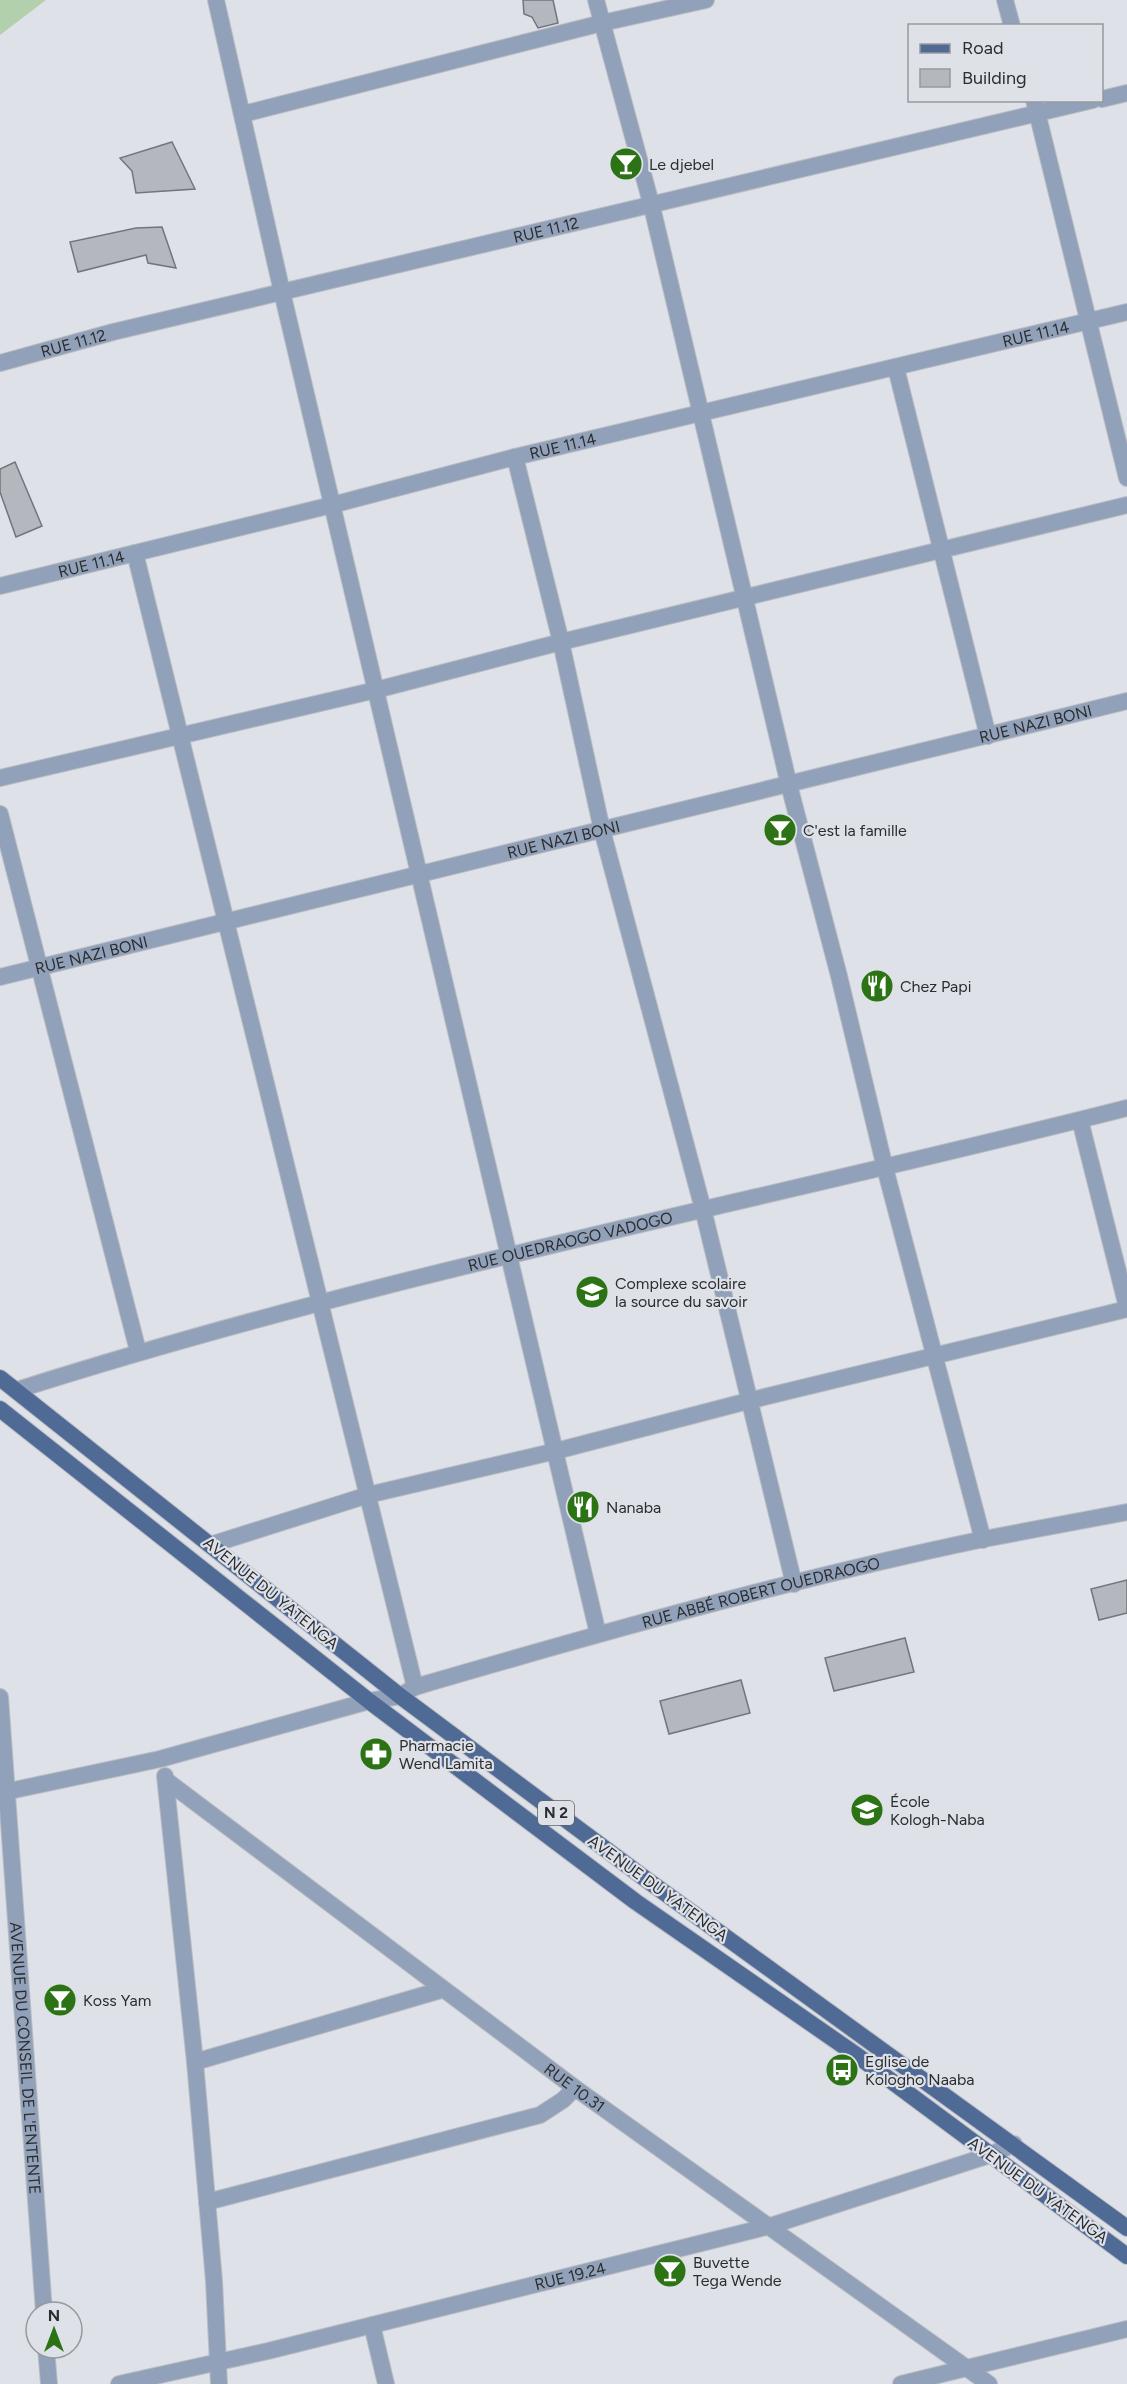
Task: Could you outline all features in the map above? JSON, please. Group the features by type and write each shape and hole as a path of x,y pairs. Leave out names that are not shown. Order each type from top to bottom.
{"main road":[{"name":"AVENUE DU YATENGA","path":"0,1378 400,1696 967,2114 996,2135 1014,2144 1127,2228"},
{"name":"AVENUE DU YATENGA","path":"0,1409 369,1701 636,1902 855,2054 1127,2256"}],"street":[{"path":"216,0 282,292 598,1634"},
{"path":"596,0 652,207 789,785 839,976 885,1168 983,1540"},
{"path":"243,114 602,23 706,0"},
{"path":"1005,0 1011,24"},
{"path":"1103,99 1127,93"},
{"name":"RUE 11.12","path":"0,363 40,350 282,292 652,207 1036,107 1077,102"},
{"path":"1036,107 1127,478"},
{"name":"RUE 11.14","path":"0,586 332,505 515,457 1127,312"},
{"path":"896,368 988,736"},
{"path":"515,457 561,642 603,830 703,1209 794,1584"},
{"path":"0,778 376,690 561,642 1127,505"},
{"path":"135,553 415,1687"},
{"name":"RUE NAZI BONI","path":"0,977 1127,701"},
{"path":"0,814 138,1351"},
{"name":"RUE OUEDRAOGO VADOGO","path":"16,1390 138,1351 321,1302 1127,1108"},
{"path":"210,1545 368,1495 556,1452 748,1401 1127,1308 1080,1120"},
{"path":"0,1424 21,1426"},
{"name":"RUE ABBÉ ROBERT OUEDRAOGO","path":"400,1696 415,1687 598,1634 794,1584 983,1540 1127,1512"},
{"name":"AVENUE DU CONSEIL DE L'ENTENTE","path":"0,1696 3,1793 43,2300"},
{"path":"3,1793 160,1759 369,1701 400,1696"},
{"path":"160,1759 167,1780 195,2062 219,2384"},
{"name":"RUE 10.31","path":"167,1780 441,1990 574,2088 989,2384"},
{"path":"195,2062 441,1990"},
{"path":"207,2202 540,2115 563,2100 574,2088"},
{"name":"RUE 19.24","path":"119,2384 372,2325 770,2226 990,2155 1014,2144"},
{"path":"372,2325 386,2384"},
{"path":"902,2384 963,2367 1127,2329"},
{"path":"47,2360 49,2384"}],"green space":[{"path":"0,0 46,0 0,35"}],"building":[{"path":"523,0 553,0 558,23 538,28 532,17 524,14"},
{"path":"172,142 195,189 136,193 132,171 120,158"},
{"path":"162,227 176,268 148,263 146,255 78,272 70,242 136,228"},
{"path":"15,462 42,526 16,537 0,492 0,469"},
{"path":"1127,1580 1127,1613 1099,1620 1091,1589"},
{"path":"905,1638 914,1672 834,1691 825,1658"},
{"path":"741,1680 750,1713 669,1734 660,1701"}],"place":[{"name":"Le djebel","path":"626,164"},
{"name":"C'est la famille","path":"780,830"},
{"name":"Chez Papi","path":"877,986"},
{"name":"Complexe scolaire la source du savoir","path":"592,1292"},
{"name":"Nanaba","path":"583,1507"},
{"name":"Pharmacie Wend Lamita","path":"376,1754"},
{"name":"École Kologh-Naba","path":"867,1810"},
{"name":"Koss Yam","path":"60,2000"},
{"name":"Eglise de Kologho Naaba","path":"842,2070"},
{"name":"Buvette Tega Wende","path":"670,2271"}]}
